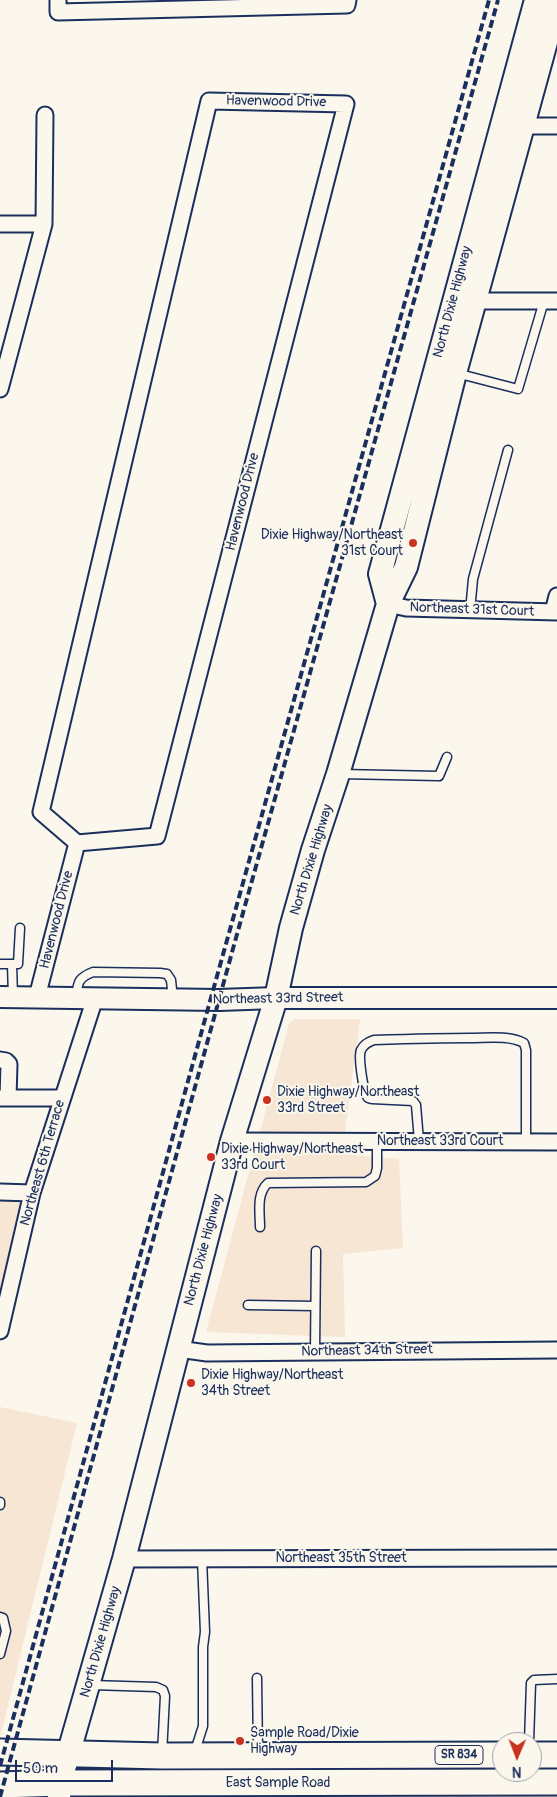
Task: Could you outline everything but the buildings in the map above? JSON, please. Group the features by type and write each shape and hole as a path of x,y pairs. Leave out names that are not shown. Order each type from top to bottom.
{"main road":[{"name":"North Dixie Highway","path":"388,604 380,574 536,0"},
{"name":"North Dixie Highway","path":"56,1792 70,1752 124,1558 232,1141 276,998 281,969 313,850 338,774 388,604 406,567 475,301 557,2"},
{"name":"East Sample Road","path":"0,1752 70,1752 162,1756 492,1755"},
{"path":"542,1755 557,1755"},
{"name":"East Sample Road","path":"0,1785 56,1792 140,1786 417,1786 554,1782"}],"street":[{"path":"58,6 348,3"},
{"name":"Havenwood Drive","path":"209,101 346,104 157,836 77,843 41,812 209,101"},
{"path":"0,389 3,364 44,224 45,115"},
{"path":"524,126 557,126"},
{"path":"0,224 44,224"},
{"path":"475,301 550,301"},
{"path":"555,612 557,596"},
{"name":"Northeast 31st Court","path":"388,604 406,608 555,612"},
{"name":"Havenwood Drive","path":"37,996 77,843"},
{"name":"Northeast 33rd Street","path":"6,997 173,999 557,998"},
{"name":"Northeast 6th Terrace","path":"0,1331 32,1192 62,1098 85,997"},
{"path":"0,1060 6,1061 9,1064 4,1098 62,1098"},
{"name":"Northeast 33rd Court","path":"232,1141 557,1142"},
{"path":"0,1192 32,1192"},
{"name":"Northeast 34th Street","path":"178,1349 207,1353 557,1350"},
{"name":"Northeast 35th Street","path":"124,1558 557,1558"}],"lane":[{"path":"456,373 518,389 535,325 550,301"},
{"path":"470,611 473,579 508,450"},
{"path":"338,774 440,776 447,757"},
{"path":"0,964 18,964 20,928"},
{"path":"6,997 12,964"},
{"path":"419,1141 417,1110 416,1104 413,1101 372,1100 365,1093 361,1067 361,1051 366,1043 374,1040 506,1038 519,1040 524,1043 526,1050 526,1142"},
{"path":"260,1227 260,1194 268,1184 366,1182 375,1176 377,1168 376,1141"},
{"path":"315,1352 316,1251"},
{"path":"248,1305 315,1306"},
{"path":"194,1756 203,1726 203,1647 205,1632 202,1559"},
{"path":"0,1617 3,1618 6,1632 0,1654"},
{"path":"257,1678 258,1756"},
{"path":"529,1732 531,1683 534,1680 557,1679"},
{"path":"88,1685 156,1687 163,1690 165,1696 162,1756"}],"shaded area":[{"path":"294,1019 360,1019 342,1154 399,1159 403,1248 343,1254 345,1337 206,1332 289,1024"},
{"path":"0,1198 25,1199 0,1305"},
{"path":"0,1407 77,1423 0,1738"},
{"path":"405,1795 557,1795 557,1797 405,1797"}],"railway":[{"path":"0,1766 207,1012 489,0"},
{"path":"0,1797 234,945 498,0"}],"place":[{"name":"Dixie Highway/Northeast 31st Court","path":"413,543"},
{"name":"Dixie Highway/Northeast 33rd Street","path":"267,1100"},
{"name":"Dixie Highway/Northeast 33rd Court","path":"211,1157"},
{"name":"Dixie Highway/Northeast 34th Street","path":"191,1383"},
{"name":"Sample Road/Dixie Highway","path":"240,1741"}]}
